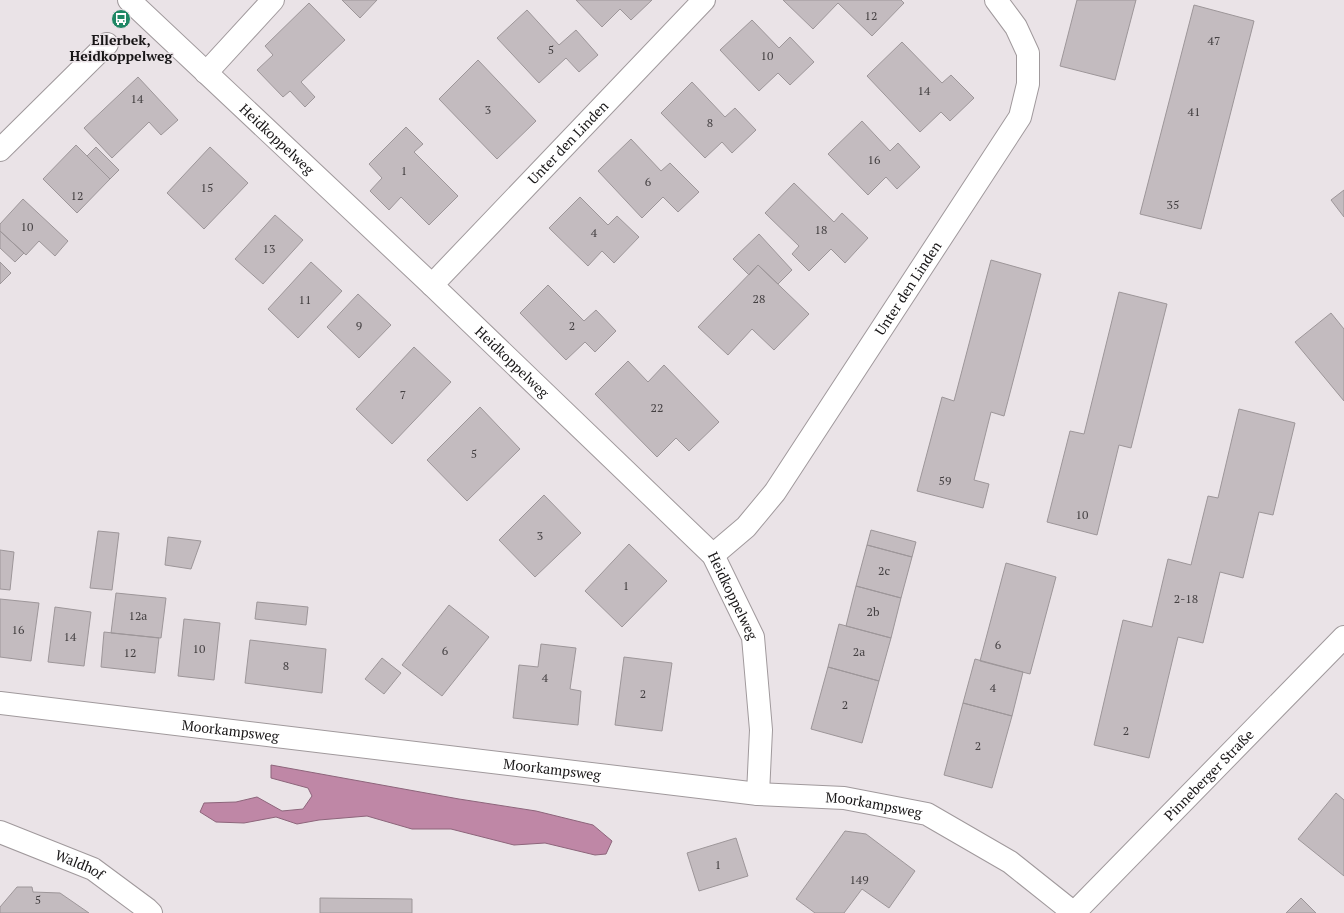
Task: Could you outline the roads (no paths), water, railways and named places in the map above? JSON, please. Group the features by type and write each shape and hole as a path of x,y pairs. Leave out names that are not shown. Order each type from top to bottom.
{"street":[{"name":"Heidkoppelweg","path":"129,0 432,285 713,555 753,637 761,730 758,794"},
{"path":"206,73 273,0"},
{"name":"Unter den Linden","path":"432,285 704,0"},
{"name":"Unter den Linden","path":"713,555 746,527 775,492 1020,116 1028,84 1028,53 1016,27 996,0"},
{"path":"0,150 107,44"},
{"name":"Pinneberger Straße","path":"1074,913 1344,637"},
{"name":"Moorkampsweg","path":"0,704 758,794 844,798 927,814 1010,862 1074,913"},
{"name":"Waldhof","path":"0,832 93,869 151,913"}],"place":[{"name":"Ellerbek, Heidkoppelweg","path":"121,19"}]}
